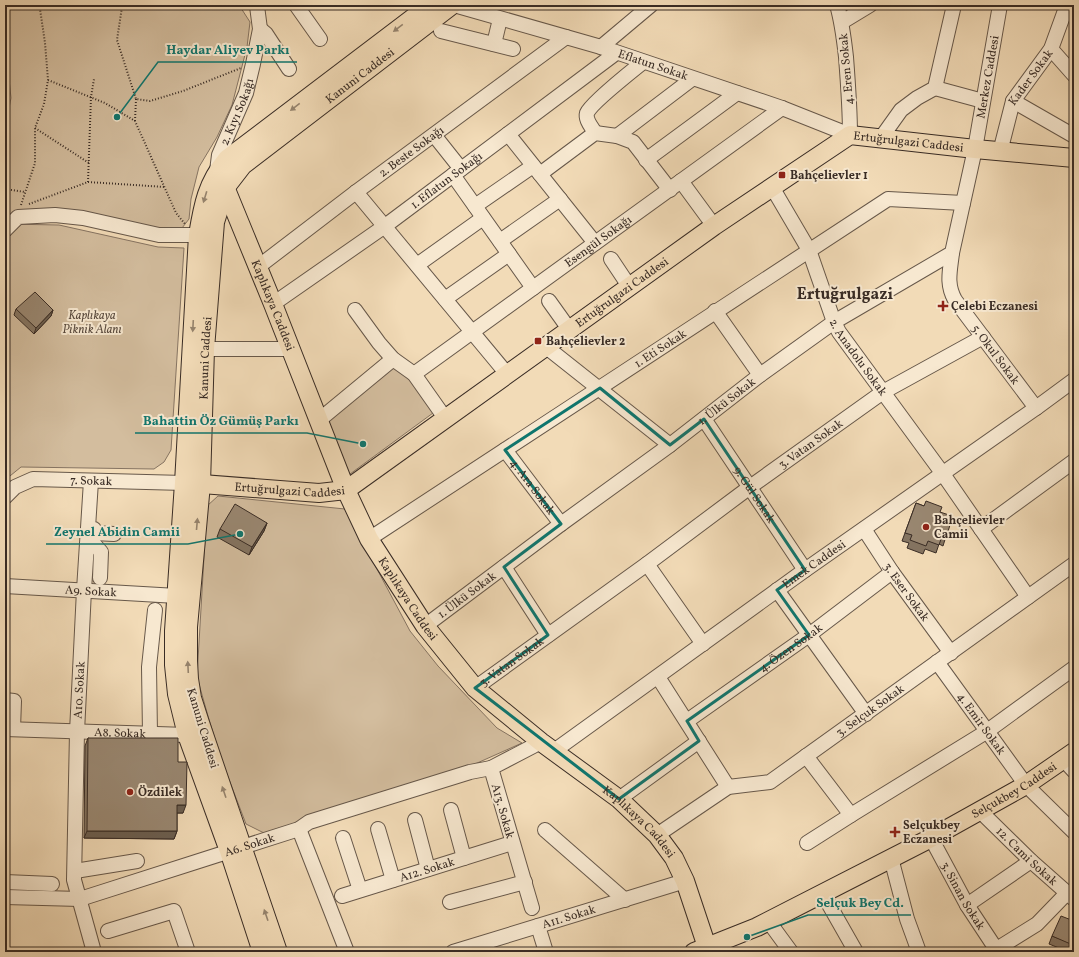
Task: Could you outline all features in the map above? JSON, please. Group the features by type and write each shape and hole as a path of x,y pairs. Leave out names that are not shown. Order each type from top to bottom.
{"main road":[{"name":"Kanuni Caddesi","path":"262,952 236,849 192,698 189,679 188,627 198,235 202,210 207,193 217,171 227,158 430,5"},
{"name":"Kanuni Caddesi","path":"278,952 187,735 177,694 174,665 177,596 192,484 215,222 226,187 243,165 453,5"},
{"name":"Ertuğrulgazi Caddesi","path":"192,484 319,493 346,490 714,226 850,135 1000,152 1074,158"},
{"name":"Kaplıkaya Caddesi","path":"217,171 226,187 346,490 369,539 425,626 475,688 548,746 619,799 657,835 674,858 685,881 709,949"},
{"name":"Selçukbey Caddesi","path":"709,949 769,922 931,838 1070,761"}],"street":[{"name":"2. Kıyı Sokağı","path":"217,171 219,155 246,93 253,64 260,29 257,5"},
{"path":"296,5 320,38"},
{"name":"Eflatun Sokak","path":"453,5 601,48 782,108 850,135"},
{"path":"487,5 498,18 494,44"},
{"path":"601,48 651,5"},
{"name":"4. Eren Sokak","path":"837,5 842,22 850,99 850,135"},
{"path":"842,22 870,5"},
{"path":"935,88 954,5"},
{"name":"Merkez Caddesi","path":"975,149 1000,5"},
{"path":"1069,5 1074,8"},
{"name":"Kader Sokak","path":"1000,152 1013,101 1051,49 1069,5"},
{"path":"260,29 266,34 289,69"},
{"path":"441,31 514,49"},
{"name":"2. Beste Sokağı","path":"258,267 356,192 566,37"},
{"path":"1051,49 1074,75"},
{"name":"1. Eflatun Sokağı","path":"273,304 385,226 616,53"},
{"path":"595,133 587,119 588,113 598,101 643,62"},
{"path":"617,136 692,79"},
{"path":"881,138 901,110 917,98 935,88 983,101"},
{"path":"646,160 737,93"},
{"path":"1013,101 1074,136"},
{"name":"Esengül Sokağı","path":"414,374 782,108"},
{"path":"475,206 537,170 595,133 617,136 633,142 646,160 675,186 714,226"},
{"path":"508,134 596,243"},
{"path":"434,135 457,172 475,206 533,288"},
{"path":"952,253 975,149"},
{"name":"2. Anadolu Sokak","path":"772,187 809,250 834,322 839,332 943,474 1028,597"},
{"path":"356,192 508,374"},
{"path":"500,241 560,199"},
{"name":"1. Eti Sokak","path":"369,539 888,199 964,203"},
{"path":"5,230 18,217 55,215 83,218 159,235 198,235"},
{"path":"417,265 483,218"},
{"name":"1. Ülkü Sokak","path":"425,626 561,524 670,445 760,375 834,322 952,253"},
{"name":"5. Okul Sokak","path":"952,253 950,290 955,300 1036,408"},
{"path":"445,299 509,254"},
{"path":"611,259 629,286"},
{"path":"549,301 569,329"},
{"path":"355,310 379,343 393,359 414,374 445,418"},
{"path":"715,311 760,375"},
{"name":"3. Vatan Sokak","path":"475,688 882,392 983,337"},
{"path":"545,346 600,388 670,445"},
{"path":"205,349 290,349"},
{"path":"318,421 393,359"},
{"name":"Emek Caddesi","path":"548,746 658,677 805,570 864,530 1074,380"},
{"name":"9. Gül Sokak","path":"704,419 805,570"},
{"name":"4. Ara Sokak","path":"505,450 561,524"},
{"path":"981,529 1074,461"},
{"name":"7. Sokak","path":"5,497 15,487 33,479 192,484"},
{"path":"94,481 93,543 101,552 100,578"},
{"name":"A10. Sokak","path":"94,481 84,590 77,732 74,880 94,952"},
{"name":"3. Eser Sokak","path":"864,530 892,572 951,653"},
{"path":"94,533 114,534"},
{"path":"647,564 703,644"},
{"name":"3. Vatan Sokak","path":"504,567 548,635"},
{"name":"3. Selçuk Sokak","path":"657,835 728,787 770,782 1028,597 1072,568"},
{"name":"4. Özen Sokak","path":"687,721 809,635 892,572"},
{"name":"A9. Sokak","path":"5,586 177,596"},
{"path":"777,590 866,714"},
{"path":"150,734 149,667 155,610"},
{"name":"4. Emir Sokak","path":"937,662 986,732 1026,785 1074,832"},
{"path":"807,844 851,815 986,732 1074,668"},
{"path":"658,677 728,787"},
{"path":"8,705 9,729"},
{"name":"A8. Sokak","path":"9,729 187,735"},
{"path":"619,799 700,741"},
{"name":"A13. Sokak","path":"532,908 490,768 548,746"},
{"path":"806,756 851,815"},
{"name":"A6. Sokak","path":"5,897 80,899 299,829 309,822 470,772 490,768"},
{"path":"451,810 464,858"},
{"name":"12. Cami Sokak","path":"980,812 1071,896"},
{"path":"415,820 428,869"},
{"path":"299,829 347,952"},
{"path":"378,829 393,880"},
{"path":"545,830 624,900"},
{"path":"343,838 360,890"},
{"name":"3. Sinan Sokak","path":"931,838 967,905 996,951"},
{"name":"A12. Sokak","path":"342,896 512,843"},
{"path":"891,858 907,919 919,952"},
{"path":"967,905 1031,860"},
{"path":"75,871 136,861"},
{"name":"A11. Sokak","path":"458,951 685,881"},
{"path":"5,882 52,884"},
{"path":"450,902 525,882"},
{"path":"823,894 856,952"},
{"path":"996,951 1037,924 1071,896"},
{"path":"108,930 174,911 188,952"},
{"path":"769,922 790,952"},
{"path":"538,926 546,952"}],"path":[{"path":"42,5 40,9 48,80 44,104 36,128 35,163 20,207 88,182 165,187"},
{"path":"121,5 122,7 117,40 136,99 135,121 176,214 185,225 198,235"},
{"path":"136,99 150,101 183,91 253,64"},
{"path":"88,182 91,97 94,79"},
{"path":"48,80 105,102 135,121"},
{"path":"36,128 89,163"},
{"path":"5,189 26,192"}],"highlighted area":[{"path":"600,388 670,445 704,419 805,570 777,590 809,635 687,721 699,741 619,799 475,688 548,635 504,567 561,524 505,450"}],"green space":[{"path":"9,5 239,5 250,22 247,47 232,105 217,137 199,167 191,199 189,219 182,228 173,231 61,210 5,214 5,129 11,98 6,50"},
{"name":"Kaplıkaya Piknik Alanı","path":"5,224 59,225 158,247 184,248 171,450 164,462 154,469 21,467 5,480"},
{"path":"393,367 413,380 433,413 350,474 346,470 326,418"},
{"path":"218,496 345,509 410,631 438,666 497,728 522,743 457,772 264,833 246,824 220,756 197,677 207,506"}],"building":[{"path":"35,292 53,310 36,328 16,309"},
{"name":"Bahçelievler Camii","path":"926,501 942,507 940,512 949,515 946,524 950,525 946,538 942,536 939,545 928,541 926,546 910,540 912,535 905,533 916,503 924,506"},
{"path":"235,504 267,523 252,547 220,529"},
{"name":"Özdilek","path":"88,738 178,738 178,762 187,762 186,805 177,805 177,831 87,831"},
{"path":"1061,916 1074,921 1073,945 1052,936"}],"place":[{"name":"Haydar Aliyev Parkı","path":"117,117"},
{"name":"Bahçelievler 1","path":"782,175"},
{"name":"Çelebi Eczanesi","path":"943,306"},
{"name":"Bahçelievler 2","path":"538,341"},
{"name":"Bahattin Öz Gümüş Parkı","path":"363,444"},
{"name":"Bahçelievler Camii","path":"926,527"},
{"name":"Zeynel Abidin Camii","path":"240,534"},
{"name":"Özdilek","path":"130,792"},
{"name":"Selçukbey Eczanesi","path":"895,832"},
{"name":"Selçuk Bey Cd.","path":"747,937"}],"district":[{"name":"Ertuğrulgazi","path":"845,293"}]}
